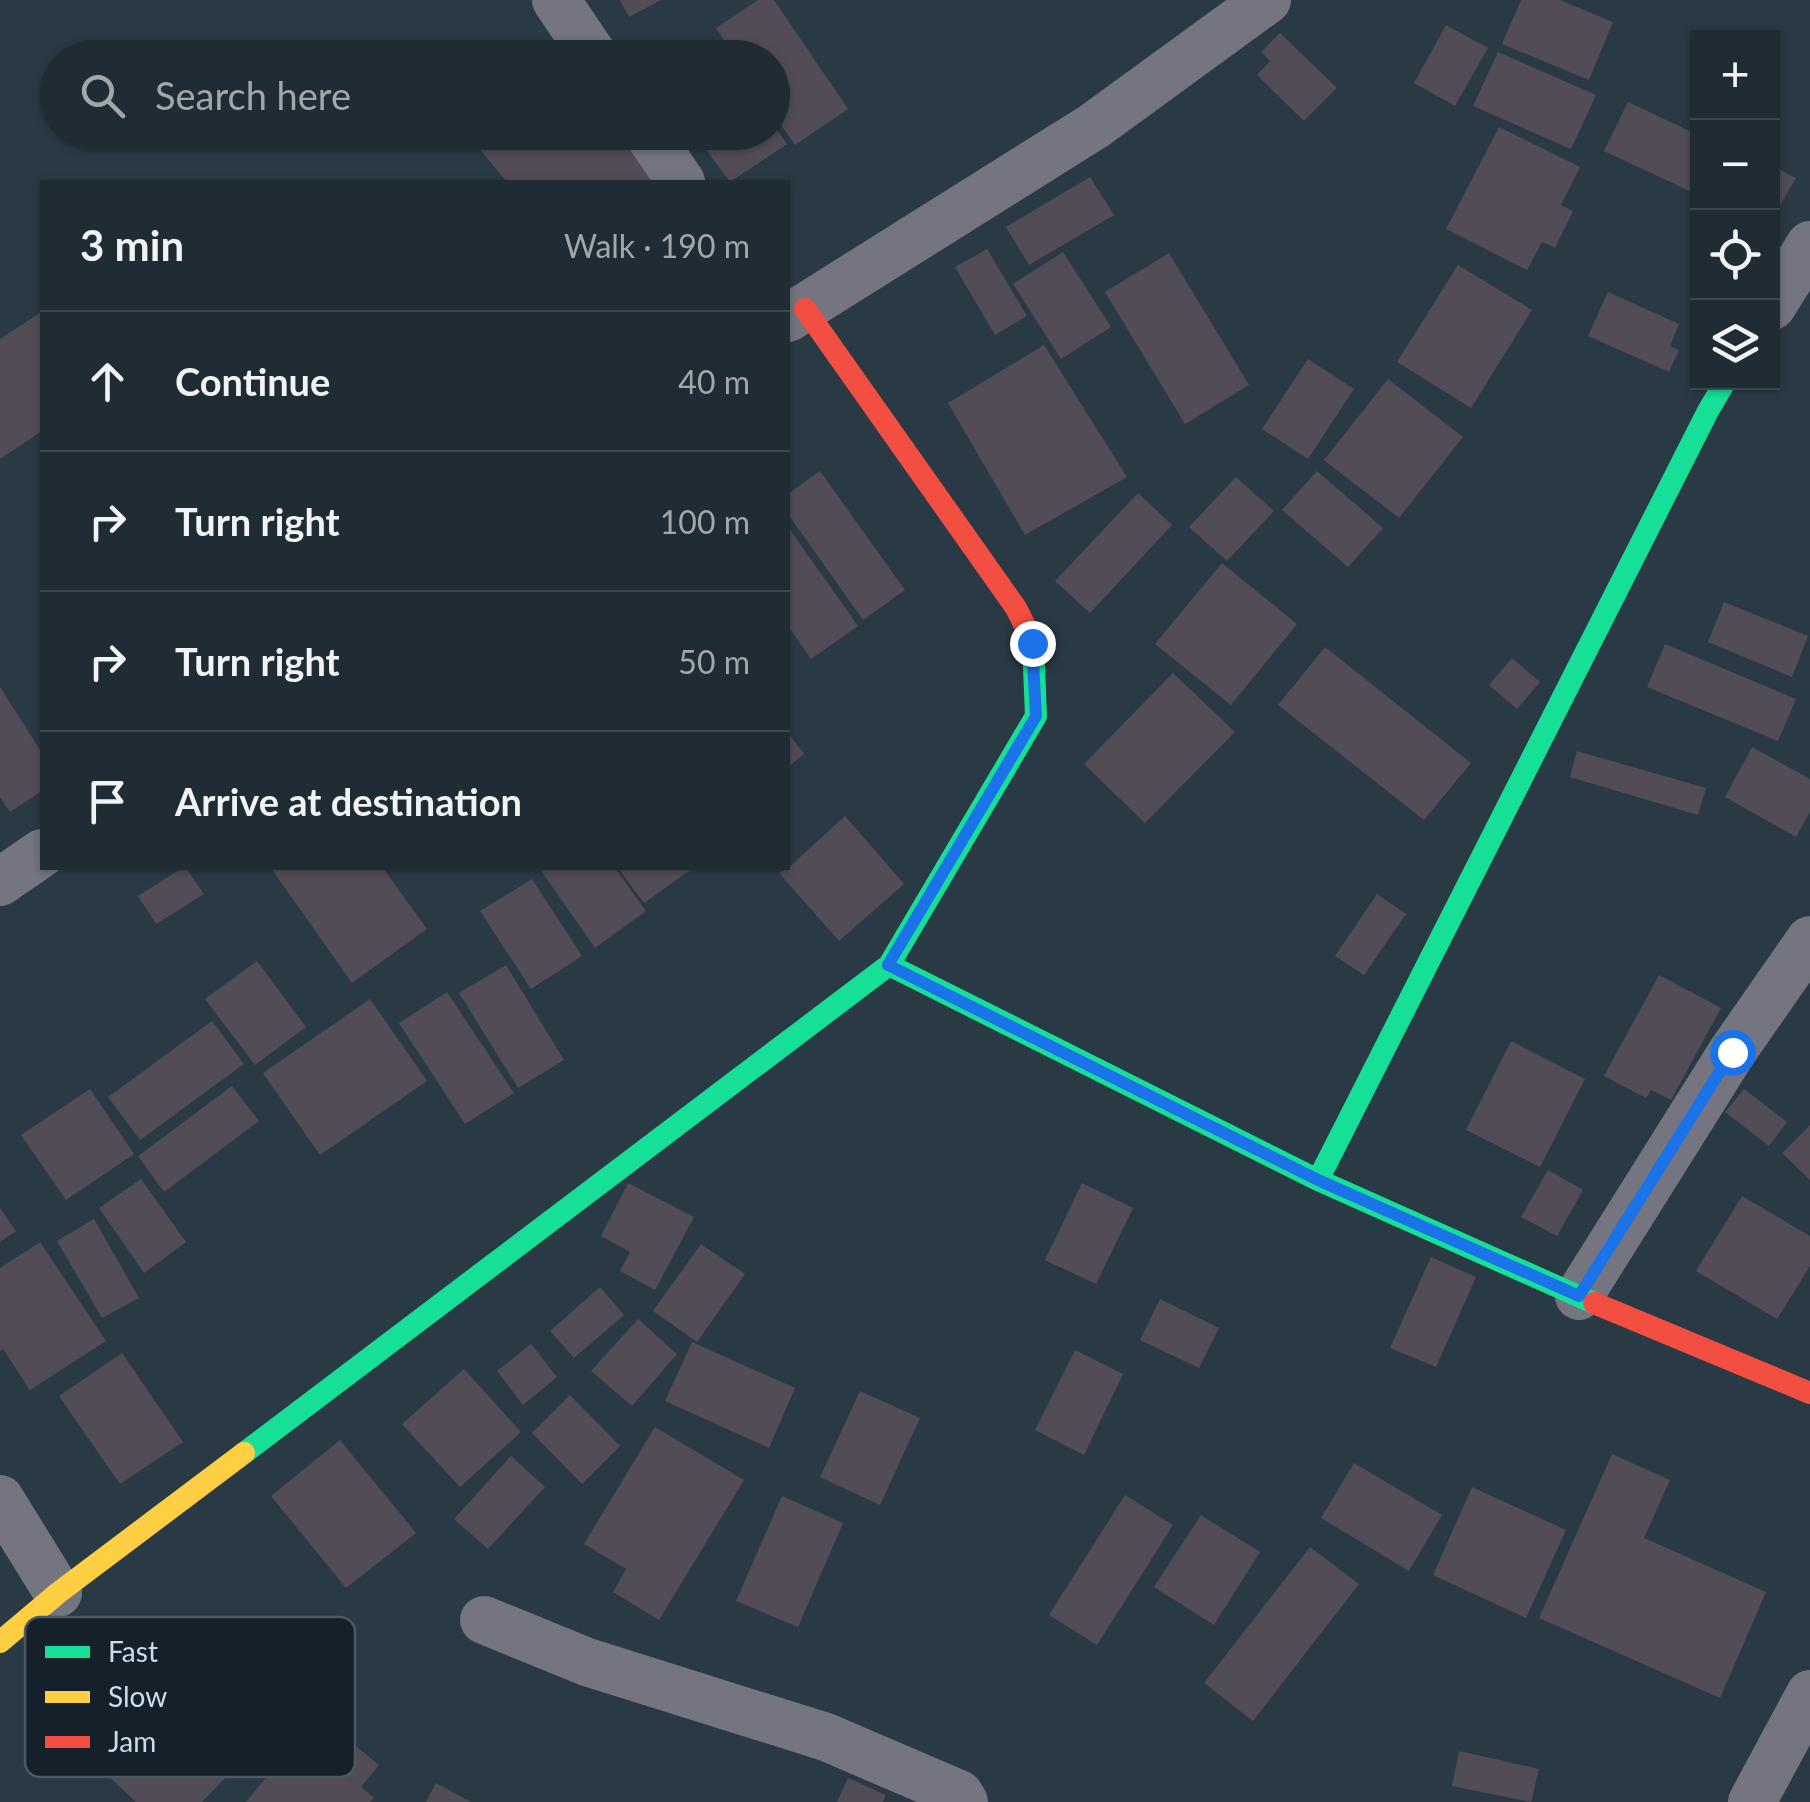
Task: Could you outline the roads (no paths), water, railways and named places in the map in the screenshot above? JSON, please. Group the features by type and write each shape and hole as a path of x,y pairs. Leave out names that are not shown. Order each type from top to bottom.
{"street":[{"path":"556,0 583,40"},
{"path":"29,1617 888,965 1036,716 1032,643 1016,608 796,313 1094,126 1267,0"},
{"path":"659,150 680,180"},
{"path":"1776,300 1810,245"},
{"path":"1318,1180 1720,390"},
{"path":"0,882 40,853"},
{"path":"1579,1296 1732,1052 1810,940"},
{"path":"888,965 1318,1180 1810,1393"},
{"path":"0,1499 58,1592"},
{"path":"0,1642 25,1620"},
{"path":"484,1620 587,1662 826,1736 959,1794 964,1802"},
{"path":"1752,1802 1810,1694"}]}
